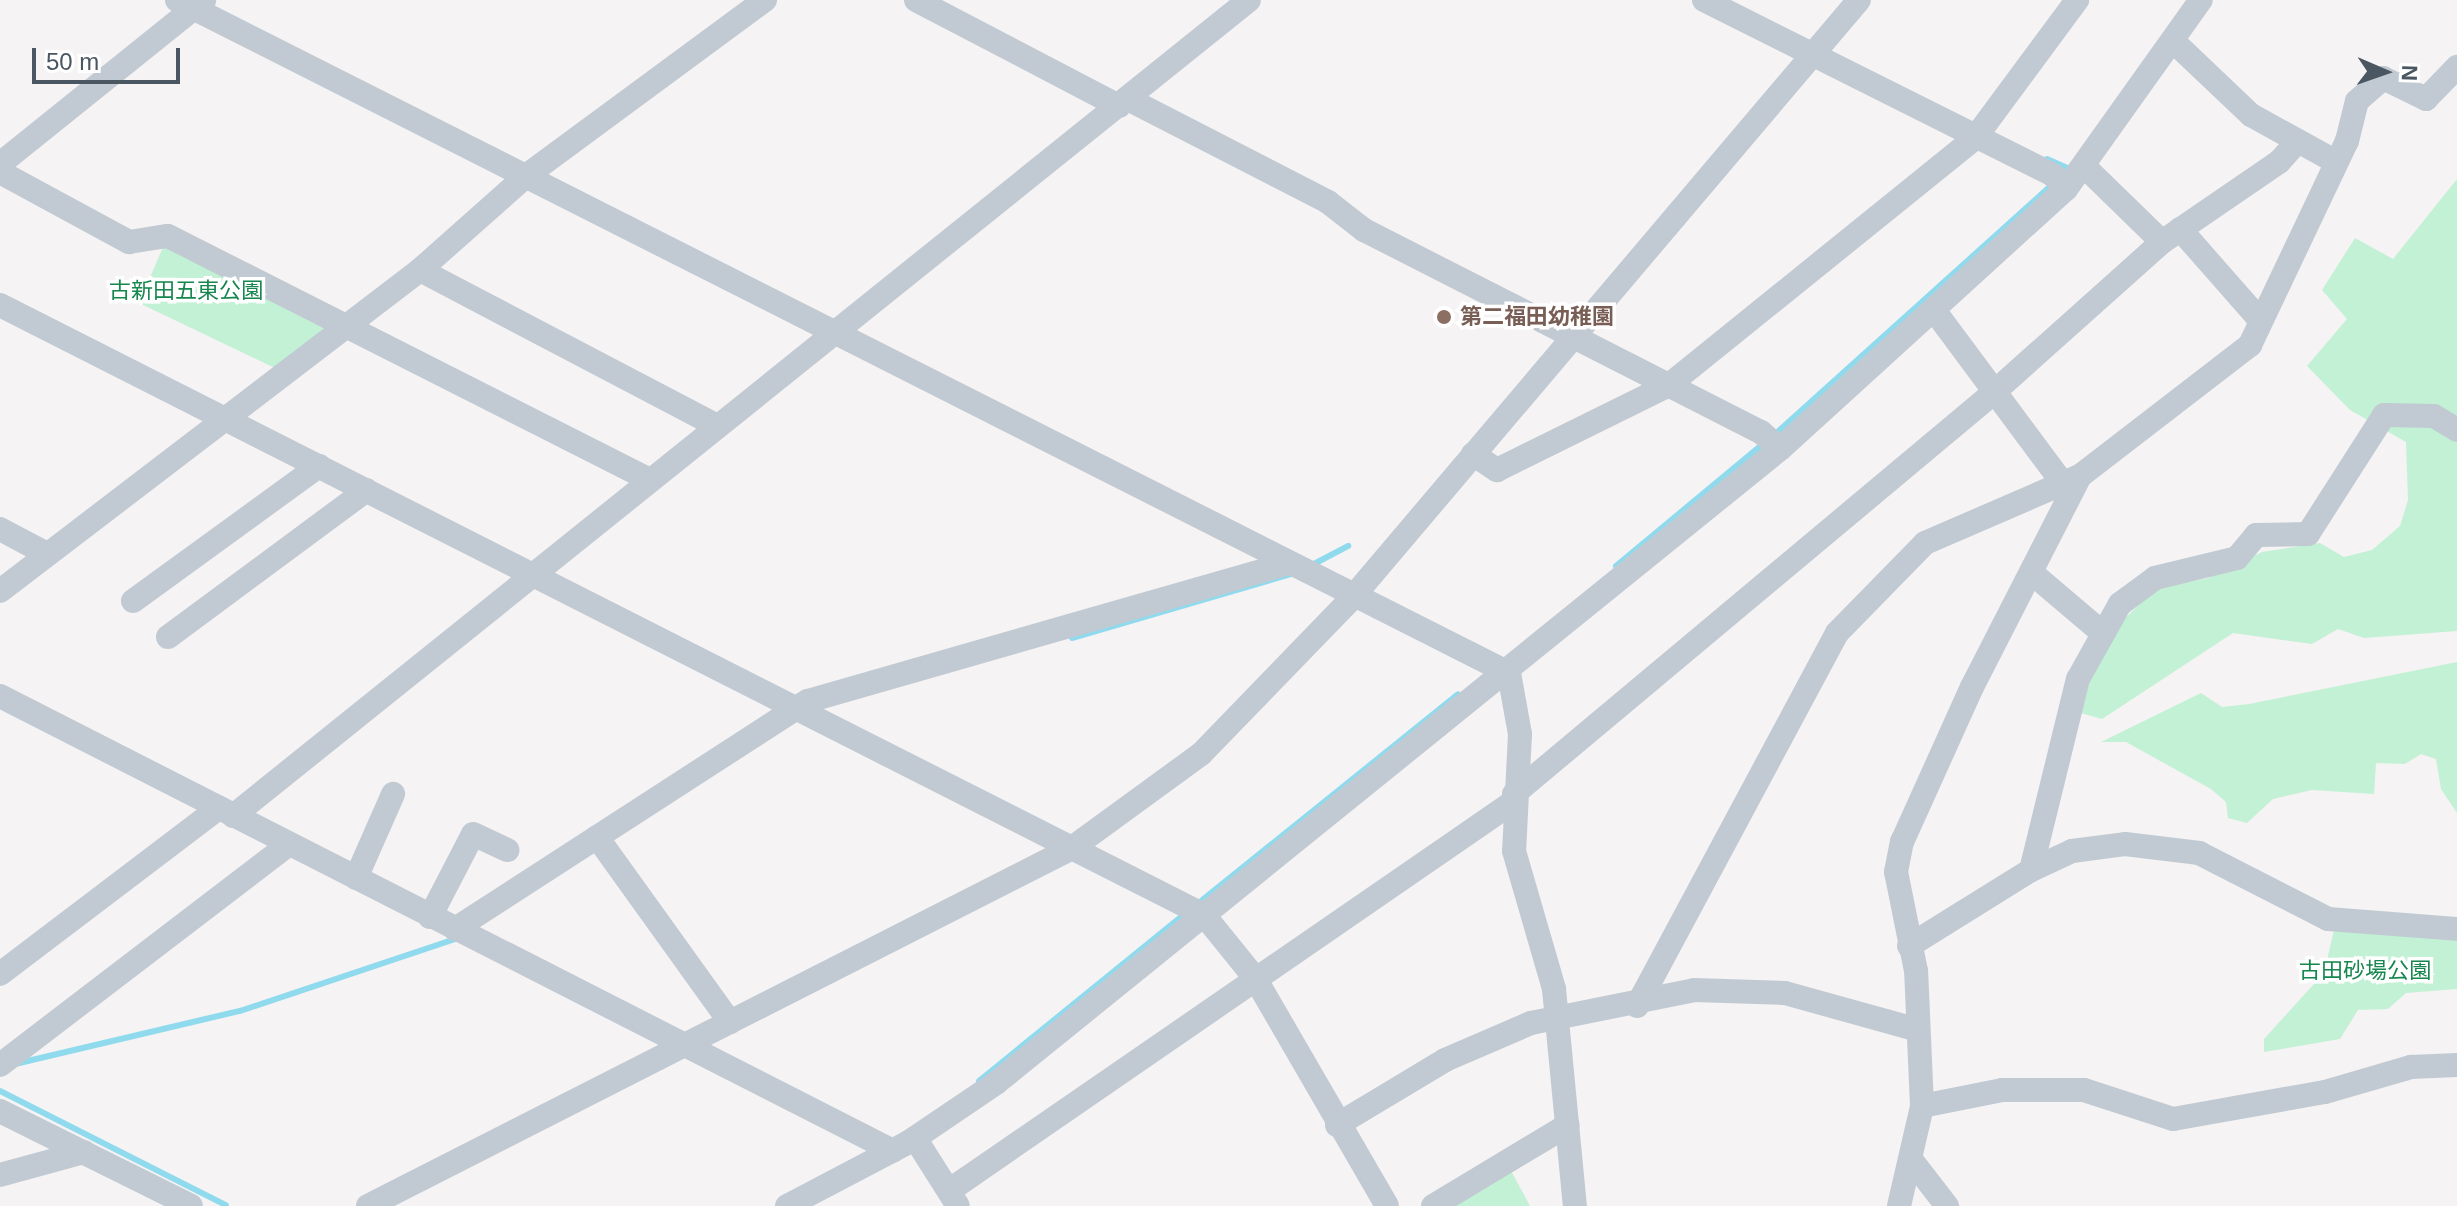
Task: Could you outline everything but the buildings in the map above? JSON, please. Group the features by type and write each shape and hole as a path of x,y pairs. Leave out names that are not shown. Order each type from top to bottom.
{"street":[{"path":"0,591 234,416 420,270 526,176 765,0"},
{"path":"916,0 1328,202 1364,230 1674,388 1774,443"},
{"path":"0,974 234,810 539,574 717,426 842,334 1129,104 1249,0"},
{"path":"1704,0 2060,182"},
{"path":"368,1206 1072,848 1201,754 1352,598 1859,0"},
{"path":"1473,454 1497,470 1674,388 1980,140 2077,0"},
{"path":"787,1206 885,1147 915,1138 996,1083 1195,910 1509,673 1774,443 1934,310 2060,182 2085,167 2201,0"},
{"path":"650,480 350,325 168,236 129,242 4,158 190,4 842,334 1352,598 1509,673"},
{"path":"2173,41 2251,115 2336,162"},
{"path":"1637,1006 1837,633 1925,543 2072,480 2236,361 2260,320 2336,162 2352,111 2371,83 2383,78 2426,99 2457,67"},
{"path":"915,1138 954,1198 1255,978 1514,798 1992,394 2171,235 2298,141"},
{"path":"2085,167 2171,235 2260,320"},
{"path":"420,270 717,426"},
{"path":"0,305 234,416 319,466 539,574 797,713 1195,910 1255,978 1337,1125 1387,1206"},
{"path":"1934,310 1992,394 2072,480"},
{"path":"2031,870 2053,802 2063,729 2099,630 2135,588 2155,578 2217,566 2256,535 2308,534 2384,415 2434,416 2457,430"},
{"path":"133,601 319,466"},
{"path":"1899,1206 1913,1162 1922,1106 1909,946 1896,872 1902,842 1972,687 2033,574 2072,480"},
{"path":"168,637 367,490"},
{"path":"0,529 47,554"},
{"path":"463,929 601,843 797,713 1296,569"},
{"path":"2033,574 2099,630"},
{"path":"1509,673 1520,734 1514,798 1514,851 1558,1017 1575,1206"},
{"path":"0,696 234,810 289,844 359,871 463,929 885,1147"},
{"path":"359,871 393,794"},
{"path":"433,912 473,834 508,850"},
{"path":"601,843 730,1022"},
{"path":"0,1065 289,844"},
{"path":"1909,946 2031,870 2072,851 2168,846 2199,853 2328,919 2457,929"},
{"path":"1337,1125 1445,1060 1558,1017 1637,1006 1694,990 1755,989 1918,1030"},
{"path":"1922,1106 2002,1090 2084,1090 2173,1119 2325,1092 2411,1067 2457,1065"},
{"path":"0,1111 191,1206"},
{"path":"1433,1206 1568,1125"},
{"path":"0,1175 84,1152"},
{"path":"1913,1162 1947,1206"}],"green space":[{"path":"2457,179 2457,631 2364,638 2338,629 2312,644 2233,633 2102,719 2077,712 2112,631 2155,589 2208,578 2262,552 2320,543 2344,557 2372,550 2400,526 2408,500 2406,442 2350,410 2307,366 2347,319 2322,290 2355,238 2393,259"},
{"name":"古新田五東公園","path":"164,245 333,327 277,369 139,303"},
{"path":"2457,662 2457,813 2441,789 2436,759 2421,754 2405,764 2376,763 2374,794 2312,790 2273,799 2247,823 2228,818 2226,802 2211,789 2126,742 2101,742 2201,693 2222,707 2249,704"},
{"name":"古田砂場公園","path":"2334,930 2451,934 2457,940 2457,989 2406,993 2388,1009 2358,1010 2340,1039 2264,1052 2264,1039 2324,973"},
{"path":"1510,1169 1530,1206 1444,1206"}],"waterway":[{"path":"2047,159 2069,169"},
{"path":"1773,436 2053,184"},
{"path":"1616,566 1764,443"},
{"path":"1312,565 1348,546"},
{"path":"1072,638 1295,573"},
{"path":"1196,905 1458,694"},
{"path":"979,1081 1187,912"},
{"path":"15,1064 240,1011 458,938"},
{"path":"0,1091 226,1205"}],"place":[{"name":"第二福田幼稚園","path":"1444,317"}]}
